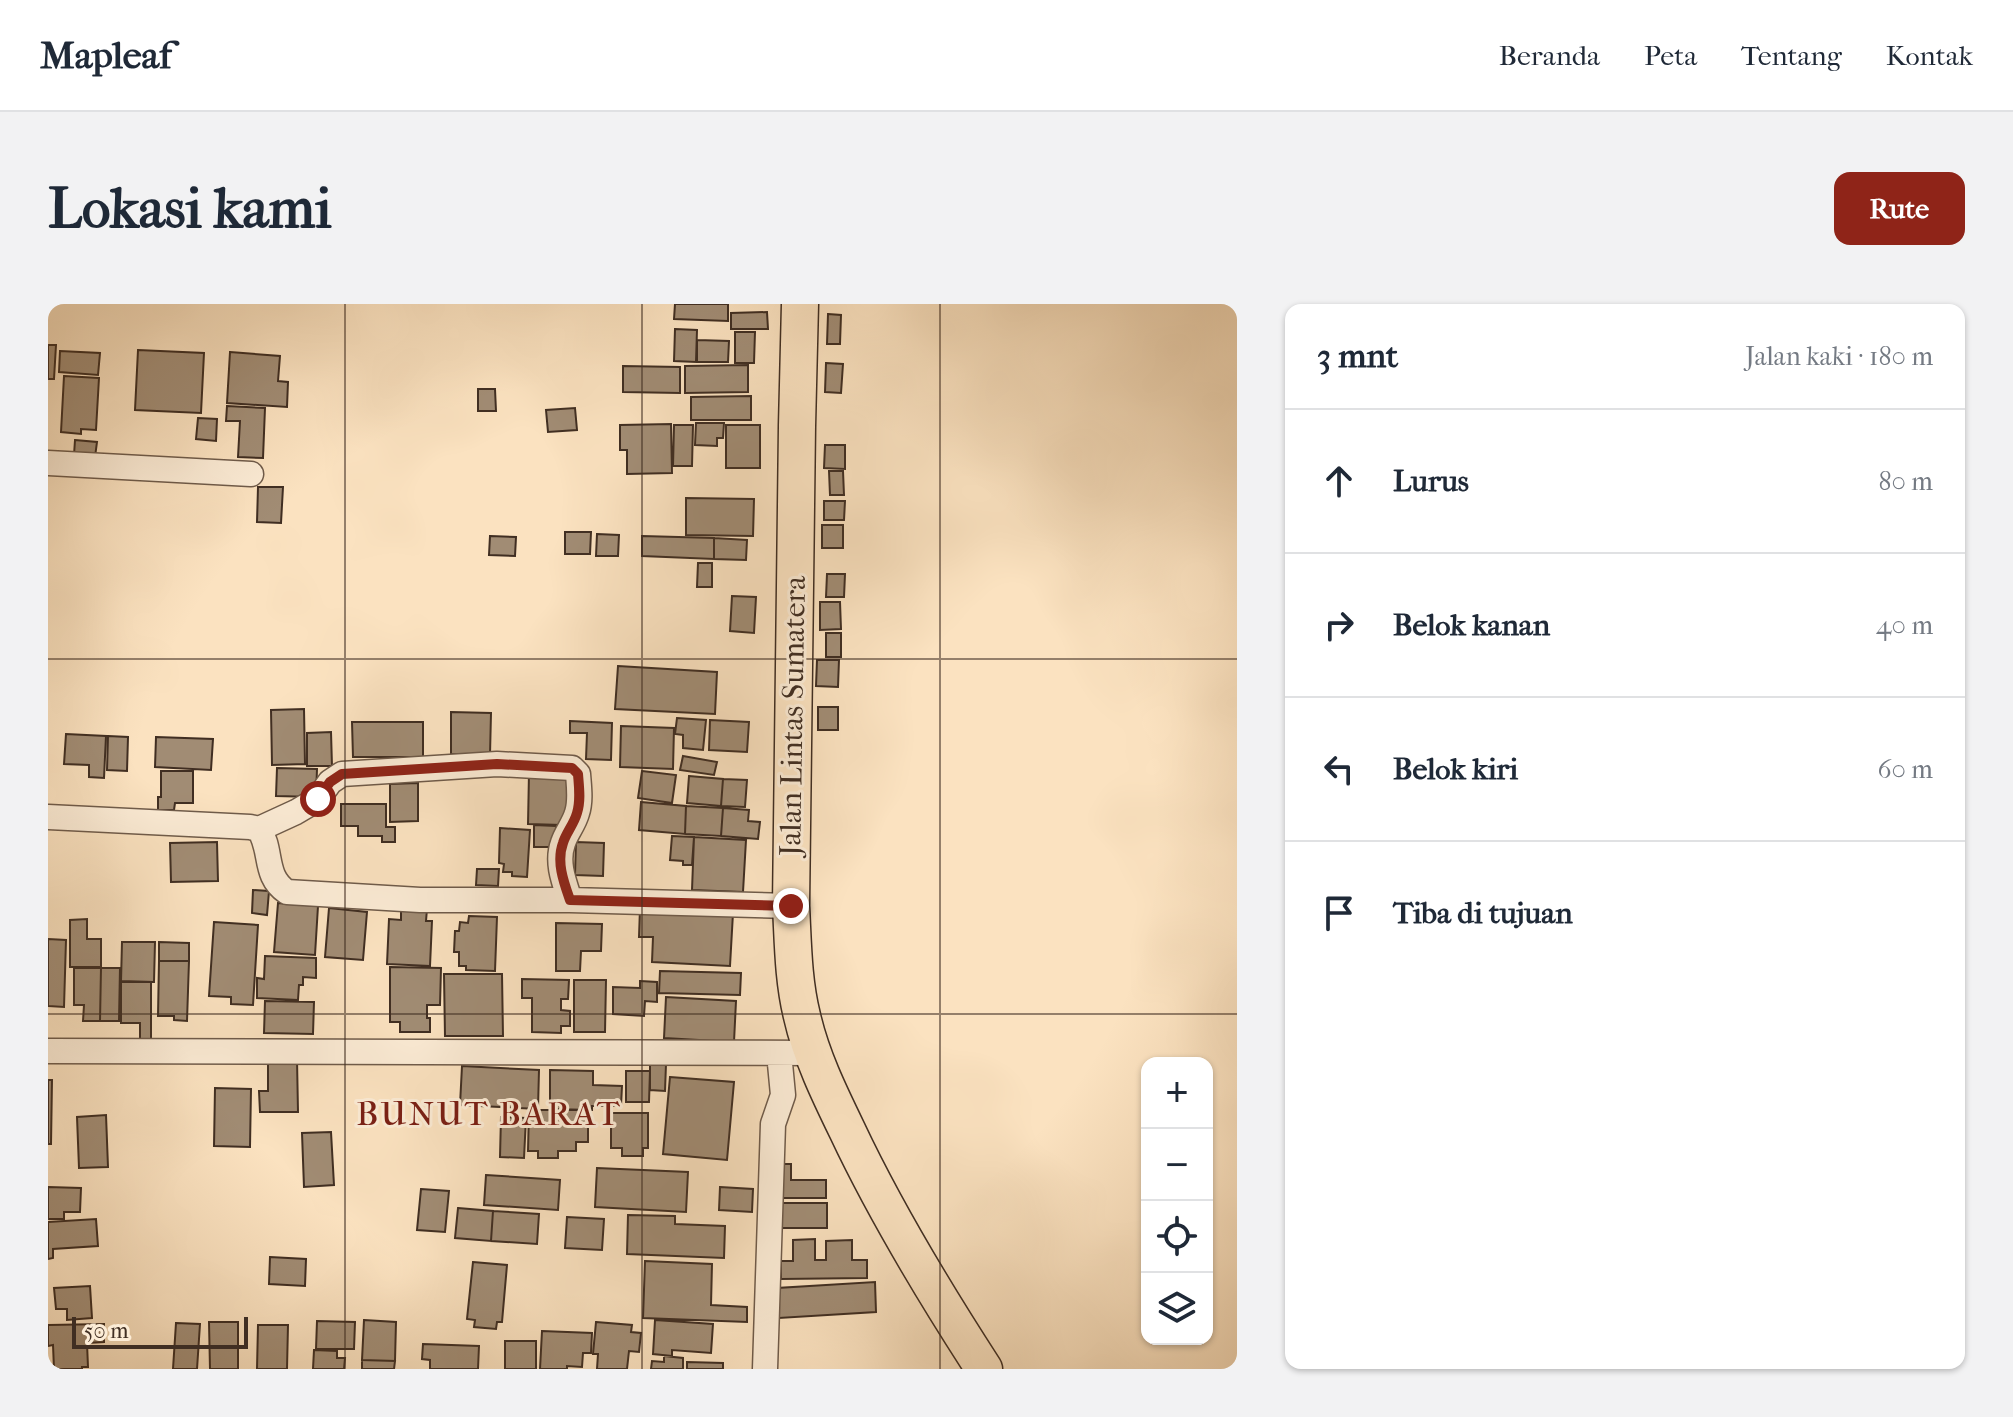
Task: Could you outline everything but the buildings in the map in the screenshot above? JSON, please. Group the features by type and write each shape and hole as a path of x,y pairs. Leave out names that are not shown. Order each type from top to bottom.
{"highway":[{"name":"Jalan Lintas Sumatera","path":"800,304 791,906 802,1016 796,1053 823,1081 871,1180 984,1369"}],"street":[{"path":"48,463 251,474"},
{"path":"48,817 259,829 318,799 330,782 342,774 497,764 572,768 578,774 578,813 562,845 561,858 570,900"},
{"path":"259,829 264,838 272,876 277,885 287,892 420,900 570,900 791,906"},
{"path":"48,1051 796,1053 773,1124 765,1369"}],"district":[{"name":"BUNUT BARAT","path":"489,1114"}],"route":[{"path":"318,799 330,782 342,774 497,764 572,768 578,774 578,813 562,845 561,858 570,900 791,906"}]}
